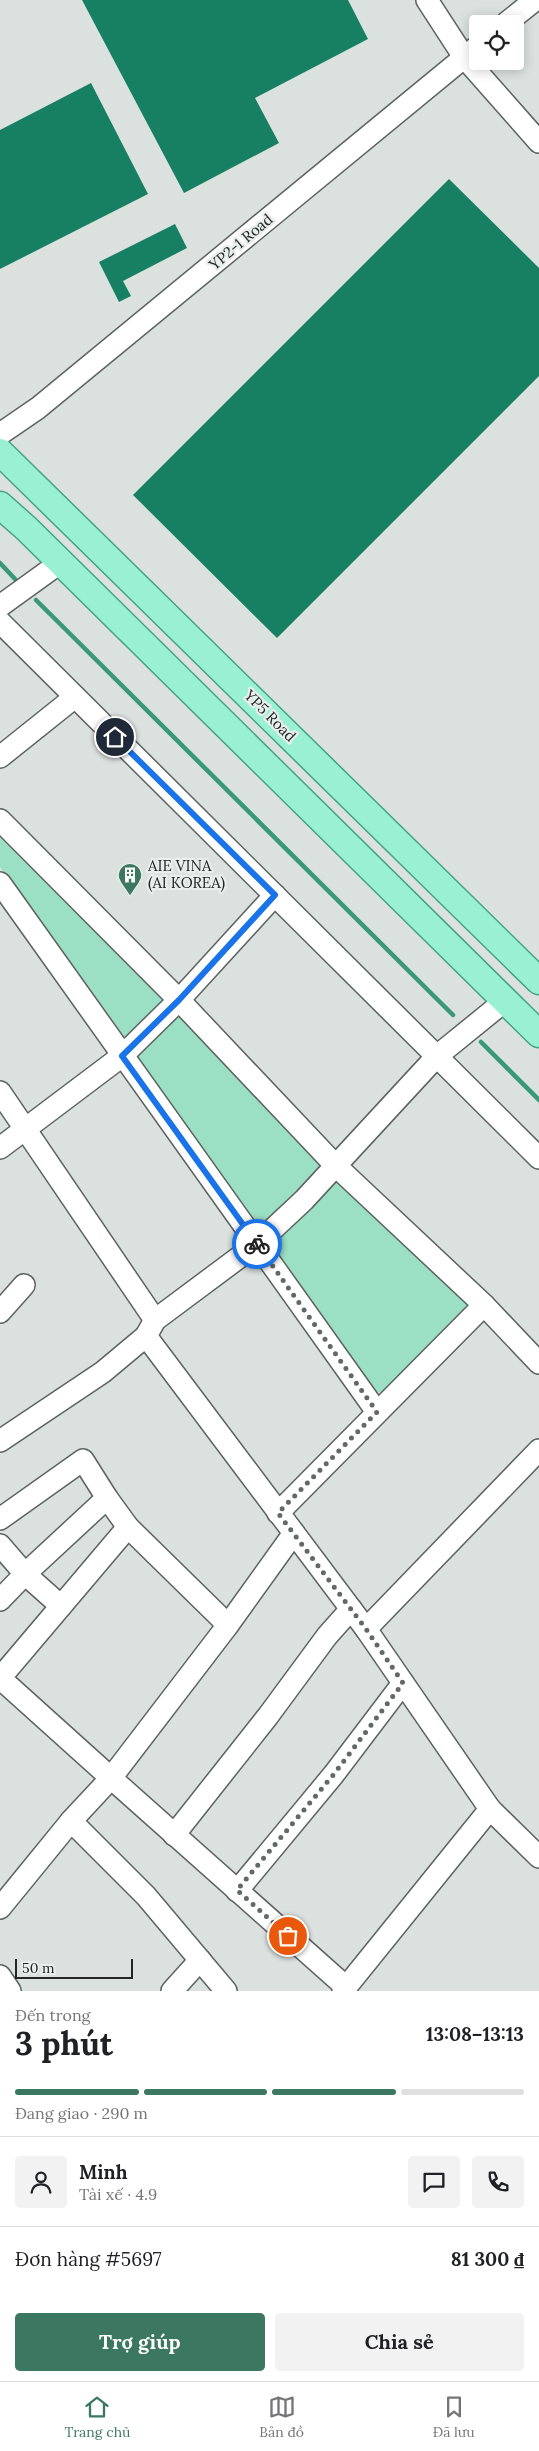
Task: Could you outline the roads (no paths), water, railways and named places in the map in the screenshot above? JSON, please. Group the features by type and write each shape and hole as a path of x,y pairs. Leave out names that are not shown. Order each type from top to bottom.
{"main road":[{"name":"YP5 Road","path":"0,452 536,978"},
{"path":"0,505 61,562 539,1034"},
{"path":"506,1000 536,978"}],"street":[{"path":"427,0 469,50"},
{"path":"516,15 535,0"},
{"name":"YP2-1 Road","path":"0,434 38,408 469,54"},
{"path":"485,70 539,142"},
{"path":"0,606 61,562"},
{"path":"0,622 539,1158"},
{"path":"0,757 75,697"},
{"path":"0,820 179,1000 336,1166 484,1306 539,1363"},
{"path":"0,883 377,1412"},
{"path":"0,1148 122,1056 179,1000 275,895"},
{"path":"0,1441 103,1372 150,1328 258,1244 304,1200 437,1056 506,1000"},
{"path":"0,1092 26,1128 150,1328 278,1513 366,1629 490,1809 537,1852"},
{"path":"0,1312 24,1285"},
{"path":"278,1513 484,1306"},
{"path":"366,1629 539,1450"},
{"path":"0,1519 83,1460 128,1527 228,1624"},
{"path":"0,1600 25,1574 107,1498"},
{"path":"128,1527 0,1678 237,1890 344,1989 490,1809"},
{"path":"0,1908 71,1821 111,1778 228,1624 294,1533"},
{"path":"0,1545 25,1574 61,1606"},
{"path":"174,1835 268,1716 328,1636 351,1610"},
{"path":"237,1890 334,1774 403,1683"},
{"path":"71,1821 146,1896 226,1991"},
{"path":"172,1991 200,1960"},
{"path":"0,1976 10,1991"}],"waterway":[{"path":"0,563 15,579"},
{"path":"36,600 453,1015"},
{"path":"481,1042 539,1100"}],"place":[{"name":"AIE VINA (AI KOREA)","path":"130,896"}]}
